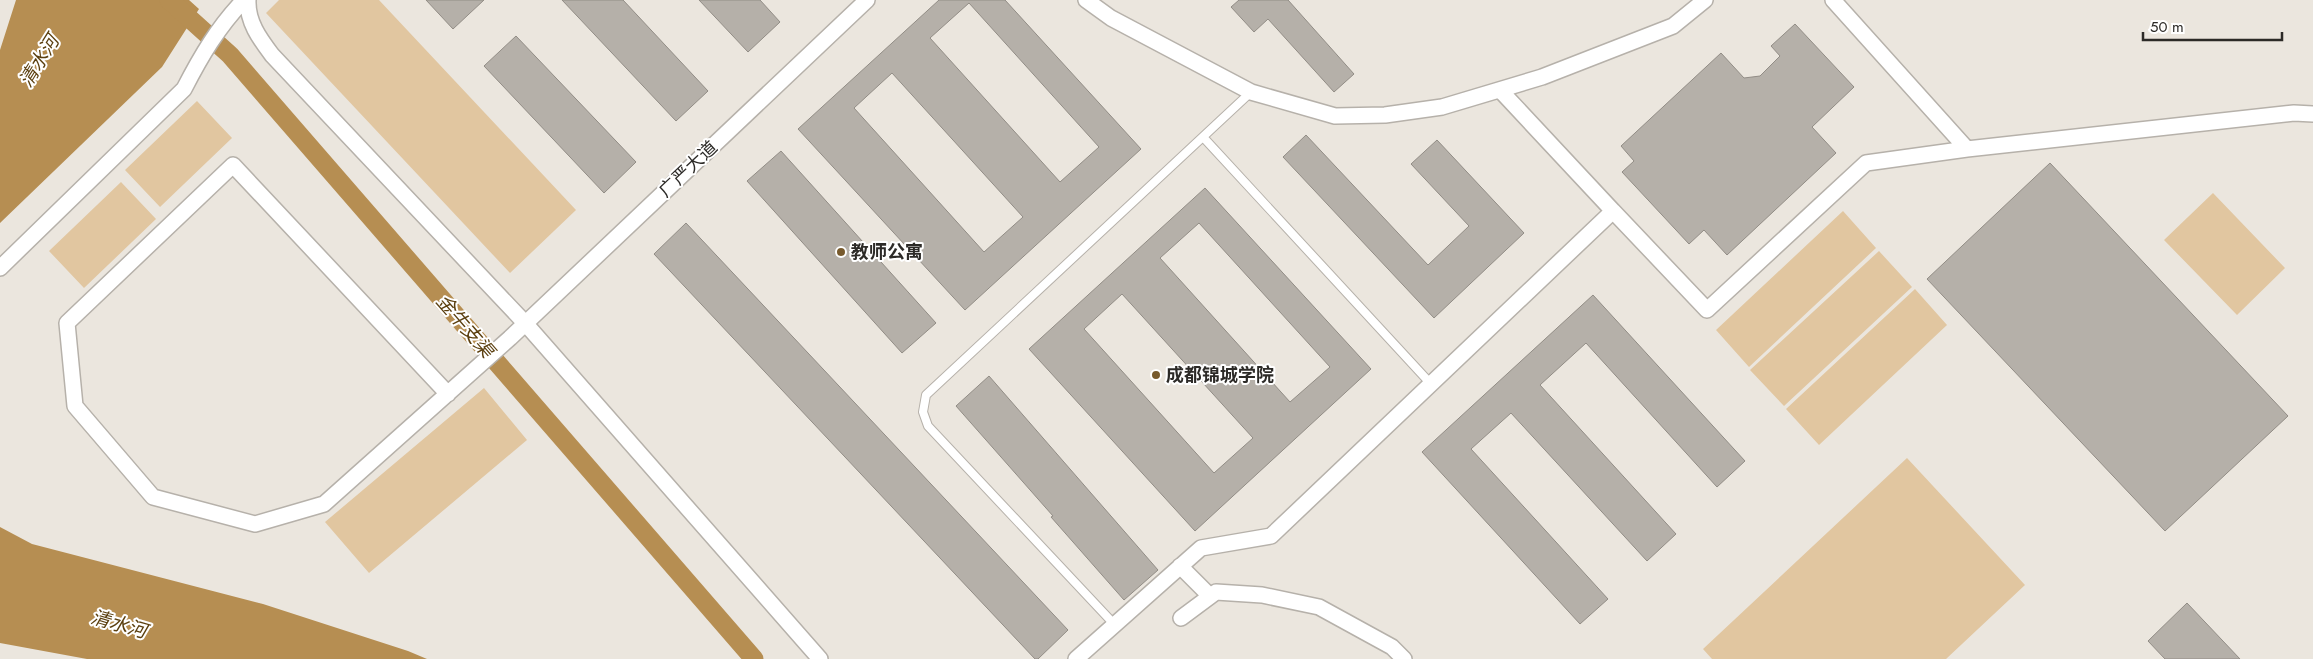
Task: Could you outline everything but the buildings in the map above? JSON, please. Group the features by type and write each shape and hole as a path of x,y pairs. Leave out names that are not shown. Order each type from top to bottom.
{"street":[{"path":"0,268 184,89 207,46 224,20 244,0"},
{"path":"248,0 248,9 255,33 272,55 525,323 820,659"},
{"name":"广严大道","path":"448,394 233,164 67,323 75,406 153,497 255,524 324,504 448,394 510,338 867,0"},
{"path":"1086,0 1110,18 1250,92 1335,116 1385,115 1442,106 1542,77 1673,26 1705,0"},
{"path":"1833,0 1967,149"},
{"path":"1500,90 1707,310 1866,163 1967,149 2294,113 2313,114"},
{"path":"1076,659 1201,548 1271,536 1613,211"},
{"path":"1180,566 1210,596"},
{"path":"1181,618 1216,592 1262,595 1319,607 1392,647 1404,659"}],"lane":[{"path":"1114,624 928,426 923,412 926,396 1250,92"},
{"path":"1203,137 1431,384"}],"shaded area":[{"path":"279,0 379,0 576,210 510,273 266,13"},
{"path":"197,101 232,138 160,207 125,170"},
{"path":"121,182 156,219 84,288 49,251"},
{"path":"2213,193 2285,268 2237,315 2164,240"},
{"path":"1843,211 1876,248 1749,367 1716,330"},
{"path":"1879,251 1912,287 1784,406 1750,370"},
{"path":"1915,289 1947,325 1819,445 1786,409"},
{"path":"484,388 527,440 369,573 325,522"},
{"path":"1907,458 2025,585 1946,659 1712,659 1703,649"}],"water":[{"name":"清水河","path":"16,0 189,0 199,9 162,67 0,223 0,50"},
{"name":"清水河","path":"0,527 32,544 263,604 408,651 427,659 87,659 0,643"}],"waterway":[{"name":"金牛支渠","path":"169,0 230,55 754,659"}],"place":[{"name":"教师公寓","path":"841,252"},
{"name":"成都锦城学院","path":"1156,375"}]}
